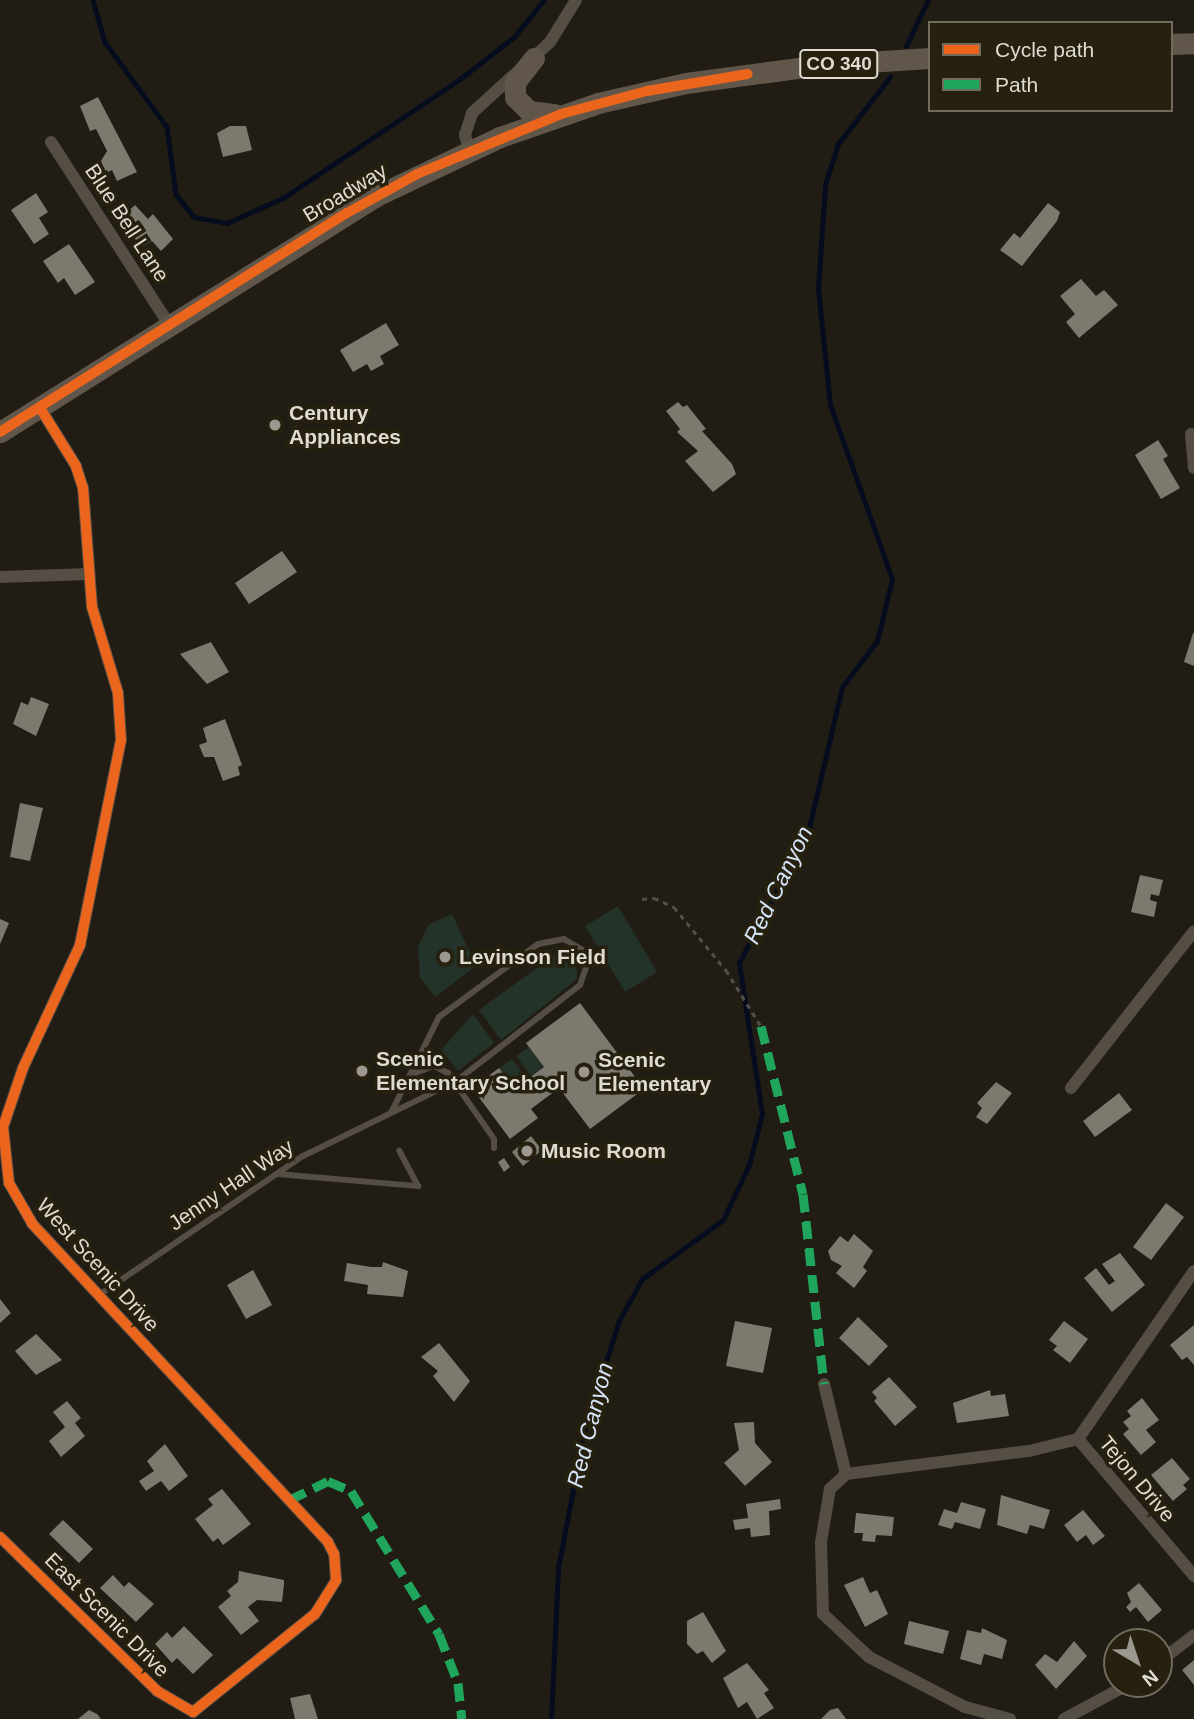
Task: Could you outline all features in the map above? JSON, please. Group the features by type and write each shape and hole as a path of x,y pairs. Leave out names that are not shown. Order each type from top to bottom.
{"main road":[{"path":"1173,44 1194,43"},
{"path":"534,58 515,82 517,102 529,111 561,114"},
{"name":"Broadway","path":"0,432 374,197 469,150 561,114 647,91 734,75 928,58"}],"street":[{"path":"469,150 465,135 472,113 534,58 576,1"},
{"name":"Blue Bell Lane","path":"51,142 170,326"},
{"name":"West Scenic Drive","path":"40,408 76,466 83,488 92,607 118,693 121,740 80,946 11,1097 2,1147 9,1183 19,1204 97,1296 316,1528 334,1554 336,1580 315,1614 193,1712"},
{"path":"1191,434 1194,468"},
{"path":"0,577 89,574"},
{"path":"1071,1088 1194,931"},
{"path":"1010,1719 965,1707 869,1657 823,1614 821,1542 830,1489 846,1474 1029,1451 1078,1439 1194,1271"},
{"path":"824,1384 846,1474"},
{"name":"Tejon Drive","path":"1078,1439 1194,1576"},
{"name":"East Scenic Drive","path":"0,1536 157,1691 193,1712"},
{"path":"1173,1651 1194,1635"},
{"path":"1064,1719 1103,1698"}],"lane":[{"name":"Jenny Hall Way","path":"97,1296 277,1174 455,1082 580,985 587,965 576,944 558,939 538,944 439,1017 391,1113"},
{"path":"408,1076 434,1066 455,1082 494,1139 494,1148"},
{"path":"277,1174 418,1186 399,1151"}],"path":[{"path":"642,899 654,898 674,907 726,970 761,1026"}],"green space":[{"path":"618,906 657,972 625,992 585,926"},
{"name":"Levinson Field","path":"452,914 476,966 435,997 420,977 418,947 428,925"},
{"path":"563,949 576,956 577,979 501,1040 479,1010"},
{"path":"473,1014 494,1043 458,1071 441,1050"},
{"path":"529,1047 544,1067 531,1076 516,1056"},
{"path":"512,1059 527,1079 514,1089 499,1068"}],"building":[{"path":"98,97 137,172 117,181 112,170 106,173 101,161 107,151 96,129 90,131 80,106"},
{"path":"230,126 246,126 252,150 223,157 217,133"},
{"path":"36,193 48,212 39,218 49,234 34,244 11,210"},
{"path":"1048,203 1060,212 1057,221 1022,266 1000,250 1014,233 1020,238"},
{"path":"135,205 148,219 153,214 173,239 161,251 152,241 142,247 119,220"},
{"path":"69,244 95,282 75,295 64,278 58,283 43,261"},
{"path":"1081,279 1096,296 1104,290 1118,305 1079,338 1066,322 1075,314 1060,296"},
{"path":"386,323 399,345 380,356 384,364 371,371 367,364 353,372 340,350"},
{"path":"678,402 683,407 687,405 706,429 702,431 732,464 736,474 713,492 685,461 698,451 677,432 680,429 666,411"},
{"path":"1158,440 1168,456 1163,459 1180,488 1161,499 1135,455"},
{"path":"282,551 297,572 249,604 235,583"},
{"path":"1194,633 1194,666 1184,662"},
{"path":"211,642 229,672 207,684 180,654"},
{"path":"31,697 49,704 36,736 13,724 21,702 28,705"},
{"path":"225,719 242,765 238,767 240,775 223,781 214,757 204,757 199,745 207,742 203,728"},
{"path":"20,803 43,808 30,861 10,857"},
{"path":"1140,875 1163,880 1159,896 1151,894 1150,900 1157,902 1154,917 1131,912"},
{"path":"0,919 9,923 0,944"},
{"name":"Scenic Elementary","path":"580,1003 644,1089 590,1129 559,1088 531,1109 538,1118 510,1139 472,1088 499,1068 514,1089 544,1067 526,1043"},
{"path":"996,1082 1012,1093 987,1124 976,1117 982,1108 977,1103"},
{"path":"1119,1093 1132,1110 1095,1137 1083,1121"},
{"name":"Music Room","path":"531,1136 542,1150 523,1166 512,1152"},
{"path":"504,1158 510,1167 504,1172 498,1162"},
{"path":"1166,1203 1184,1217 1151,1260 1133,1247"},
{"path":"854,1234 873,1251 863,1267 867,1271 854,1288 836,1273 842,1266 831,1260 828,1251 840,1236 848,1242"},
{"path":"1120,1253 1145,1285 1112,1312 1084,1278 1096,1268 1109,1285 1115,1281 1102,1264"},
{"path":"383,1262 408,1271 403,1297 367,1294 368,1285 344,1281 347,1263 382,1267"},
{"path":"253,1270 272,1305 246,1319 227,1285"},
{"path":"0,1299 11,1313 0,1323"},
{"path":"858,1317 888,1346 869,1366 839,1338"},
{"path":"735,1321 772,1328 763,1373 726,1366"},
{"path":"1064,1321 1088,1339 1070,1363 1053,1350 1057,1346 1049,1340"},
{"path":"1194,1325 1194,1365 1187,1357 1182,1360 1170,1345"},
{"path":"36,1334 62,1360 36,1375 15,1351"},
{"path":"439,1343 470,1381 454,1402 433,1376 438,1371 421,1357"},
{"path":"889,1377 917,1407 895,1426 874,1401 877,1398 872,1392"},
{"path":"990,1390 991,1396 1005,1394 1009,1416 957,1423 953,1403"},
{"path":"1142,1398 1159,1420 1146,1430 1156,1442 1141,1455 1123,1434 1129,1429 1123,1422 1131,1416 1127,1411"},
{"path":"67,1401 81,1418 75,1423 85,1436 61,1457 49,1441 65,1427 53,1412"},
{"path":"754,1422 755,1443 772,1462 745,1486 724,1463 739,1450 734,1423"},
{"path":"165,1444 188,1476 169,1491 161,1481 146,1491 139,1481 154,1471 147,1461"},
{"path":"1172,1458 1190,1479 1183,1485 1187,1489 1173,1501 1151,1475"},
{"path":"222,1489 251,1524 223,1545 218,1538 213,1542 195,1519 213,1505 208,1499"},
{"path":"1001,1495 1050,1510 1044,1529 1030,1525 1027,1534 997,1525"},
{"path":"780,1499 781,1509 769,1511 770,1535 751,1537 750,1528 735,1530 733,1520 748,1518 746,1504"},
{"path":"961,1502 986,1509 980,1529 955,1522 952,1529 938,1525 944,1509 957,1513"},
{"path":"1083,1510 1105,1536 1093,1545 1086,1535 1077,1542 1064,1525"},
{"path":"856,1513 894,1517 892,1536 876,1535 875,1542 862,1541 863,1533 854,1533"},
{"path":"63,1520 93,1549 79,1563 49,1534"},
{"path":"239,1571 284,1580 282,1602 257,1600 248,1607 259,1621 241,1635 218,1607 231,1596 227,1591 238,1582"},
{"path":"113,1575 124,1587 129,1582 154,1604 136,1622 100,1588"},
{"path":"863,1577 870,1593 877,1590 888,1614 865,1627 844,1585"},
{"path":"1139,1583 1162,1610 1148,1622 1136,1607 1130,1612 1126,1607 1131,1602 1127,1593"},
{"path":"703,1612 726,1651 712,1663 703,1651 697,1654 687,1644 687,1621"},
{"path":"909,1621 949,1631 943,1654 904,1644"},
{"path":"184,1626 213,1655 193,1674 177,1658 172,1663 155,1644 167,1632 172,1638"},
{"path":"982,1628 1007,1640 1002,1659 984,1654 981,1665 960,1659 967,1630 981,1633"},
{"path":"1074,1641 1087,1656 1056,1689 1035,1665 1045,1654 1057,1662"},
{"path":"1194,1660 1194,1685 1182,1670"},
{"path":"747,1663 769,1690 764,1693 774,1708 757,1719 747,1702 738,1708 723,1678"},
{"path":"310,1694 318,1719 295,1719 290,1698"},
{"path":"838,1708 846,1719 821,1719 830,1710"},
{"path":"89,1710 97,1714 101,1719 78,1719"}],"waterway":[{"path":"93,0 105,42 167,127 176,194 194,217 227,223 283,198 460,79 514,37 544,0"},
{"name":"Red Canyon","path":"906,46 928,0"},
{"name":"Red Canyon","path":"551,1719 558,1568 585,1428 619,1321 642,1279 723,1220 749,1165 762,1114 739,963 809,828 842,687 877,641 892,579 830,405 818,289 825,185 838,144 890,77"}],"marked path":[{"path":"761,1026 803,1194 824,1384"},
{"path":"289,1500 328,1481 351,1491 439,1634 458,1683 462,1719"}],"cycle path":[{"path":"0,432 347,213 417,174 561,114 647,91 748,74"},
{"path":"0,1537 157,1691 193,1712 315,1614 336,1580 334,1554 328,1542 32,1223 9,1183 3,1127 23,1068 80,945 121,740 118,693 92,607 83,488 76,466 40,408"}],"place":[{"name":"Century Appliances","path":"275,425"},
{"name":"Levinson Field","path":"445,957"},
{"name":"Scenic Elementary School","path":"362,1071"},
{"name":"Scenic Elementary","path":"584,1072"},
{"name":"Music Room","path":"527,1151"}]}
